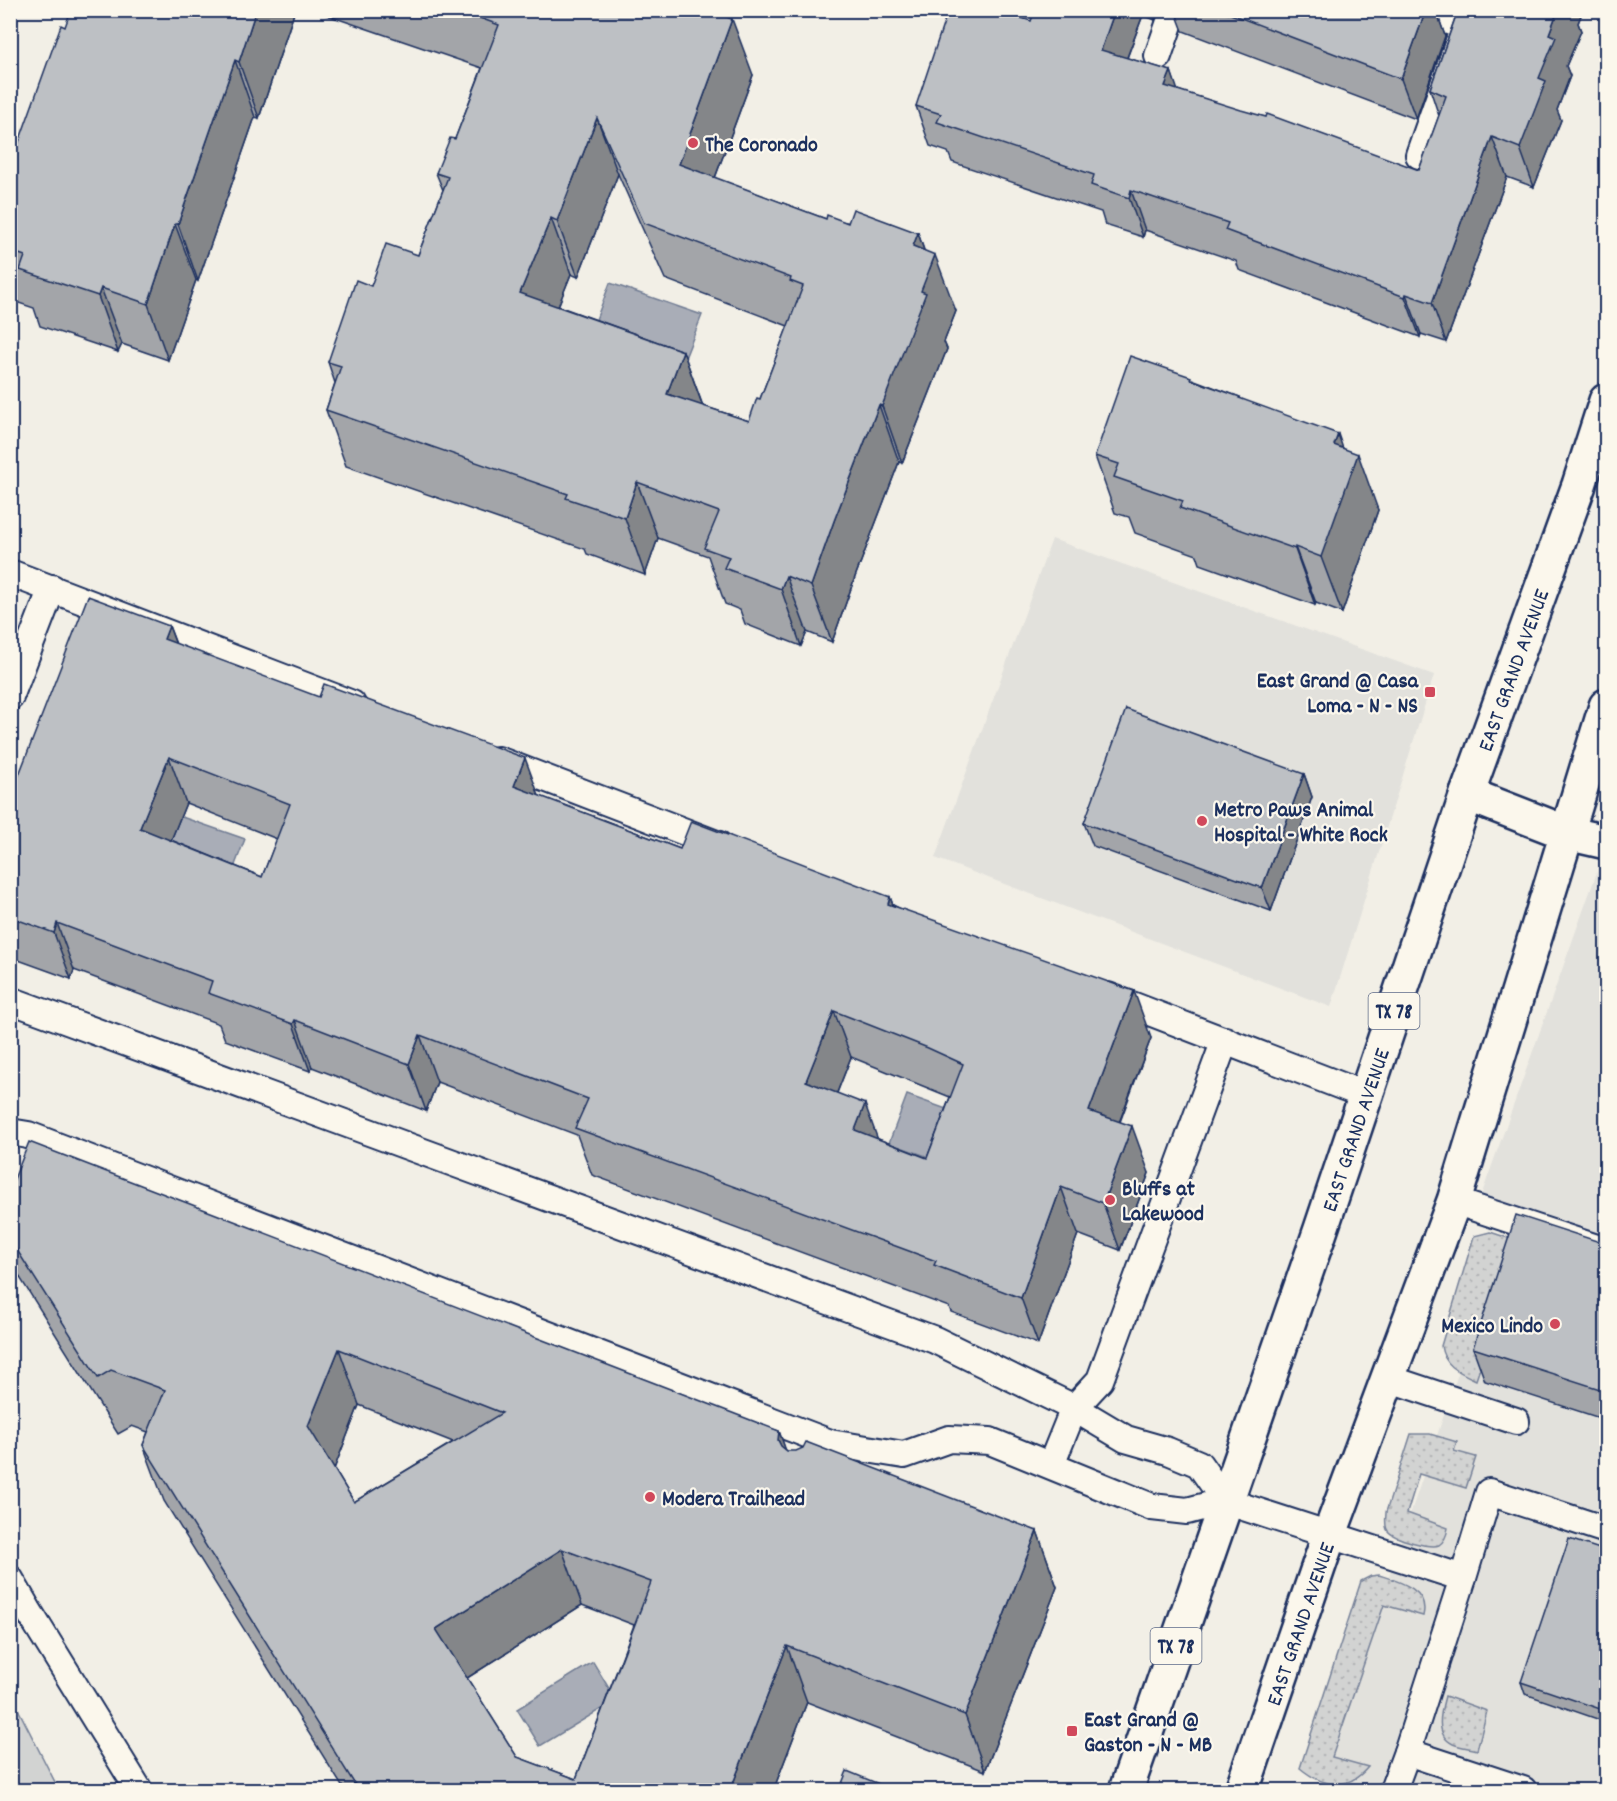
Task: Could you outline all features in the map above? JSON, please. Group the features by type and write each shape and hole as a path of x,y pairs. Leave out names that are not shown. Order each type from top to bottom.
{"main road":[{"name":"EAST GRAND AVENUE","path":"1126,1791 1321,1229 1467,794 1579,484 1606,401"},
{"name":"EAST GRAND AVENUE","path":"1247,1789 1329,1536 1454,1201 1606,706"},
{"path":"1467,794 1566,833 1606,842"}],"lane":[{"path":"1158,56 1174,10"},
{"path":"1419,10 1467,19 1419,155"},
{"path":"10,573 375,713"},
{"path":"10,697 52,588"},
{"path":"475,751 742,854"},
{"path":"1087,987 1365,1095"},
{"path":"10,1000 935,1340 1074,1408 1126,1439 1168,1451 1199,1464 1225,1502"},
{"path":"1051,1465 1074,1408 1100,1380 1225,1041"},
{"path":"10,1132 40,1140 827,1453 904,1455 949,1438 990,1441 1152,1507 1186,1511 1225,1502 1462,1578"},
{"path":"1454,1201 1606,1251"},
{"path":"1387,1378 1516,1421"},
{"path":"1393,1791 1489,1492 1606,1530"},
{"path":"10,1579 139,1791"},
{"path":"1407,1752 1523,1791"}],"shaded area":[{"path":"610,283 702,315 683,363 592,330"},
{"path":"1052,539 1434,675 1331,1007 935,858"},
{"path":"179,816 245,839 225,891 159,868"},
{"path":"1606,847 1606,1238 1481,1196"},
{"path":"907,1095 977,1120 960,1168 889,1143"},
{"path":"1490,1232 1606,1270 1520,1249 1476,1380 1458,1371 1449,1363 1445,1359 1441,1346 1474,1236"},
{"path":"1503,1242 1606,1277 1606,1790 1316,1790"},
{"path":"1411,1434 1430,1434 1457,1442 1454,1451 1476,1457 1466,1488 1419,1474 1407,1513 1448,1528 1444,1539 1435,1546 1405,1540 1392,1534 1386,1527 1386,1512"},
{"path":"1379,1575 1403,1583 1417,1593 1422,1599 1423,1616 1384,1605 1332,1757 1368,1767 1352,1780 1335,1784 1326,1783 1300,1768 1361,1581"},
{"path":"593,1662 616,1700 540,1746 517,1709"},
{"path":"11,1695 59,1790 11,1790"},
{"path":"1445,1696 1487,1711 1477,1750 1453,1744 1443,1735 1440,1722"}],"building":[{"path":"71,10 256,10 239,62 235,60 148,304 101,288 98,296 20,270 25,256 10,251 10,167 61,25 65,27"},
{"path":"458,10 659,10 666,13 667,10 708,10 732,19 679,164 826,219 827,215 848,223 853,209 918,233 913,246 935,255 921,291 926,293 882,406 879,405 811,586 786,576 781,589 724,568 729,557 704,548 719,512 637,482 625,518 566,498 568,494 326,410 341,366 328,362 356,280 371,286 386,244 418,255 448,177 436,173 450,138 455,139 499,25","holes":["597,118 644,223 791,278 790,281 803,286 760,399 757,398 749,421 667,394 683,351 520,293 551,218 557,221"]},
{"path":"948,10 963,10 974,14 975,10 997,10 1031,21 1035,10 1115,10 1101,50 1171,71 1165,86 1266,117 1267,114 1419,170 1446,96 1430,89 1458,10 1558,10 1549,34 1556,37 1539,78 1546,81 1520,148 1492,137 1432,303 1406,294 1405,297 1225,230 1228,223 1131,190 1129,198 1091,185 1094,175 937,122 941,114 916,106"},
{"path":"1220,10 1426,10 1401,79"},
{"path":"1130,356 1338,434 1334,445 1358,454 1321,557 1180,508 1183,501 1114,477 1119,464 1095,456"},
{"path":"88,596 169,626 164,639 319,697 324,684 525,758 514,786 680,849 691,821 890,897 888,904 1134,991 1089,1111 1132,1126 1103,1203 1061,1187 1021,1298 934,1265 936,1261 575,1128 588,1099 420,1035 409,1064 295,1020 293,1024 208,993 212,981 57,923 54,933 10,917 10,798","holes":["169,757 290,804 262,877 140,828","834,1011 963,1064 927,1158 855,1130 865,1104 806,1081"]},
{"name":"Metro Paws Animal Hospital - White Rock","path":"1126,709 1304,774 1262,888 1084,823"},
{"name":"Modera Trailhead","path":"29,1142 779,1431 778,1440 787,1451 803,1448 806,1442 1037,1531 965,1715 787,1646 730,1791 359,1791 143,1445 165,1390 111,1370 98,1378 10,1239 10,1189","holes":["339,1349 502,1413 354,1502 308,1426","562,1549 651,1582 576,1779 517,1757 436,1629"]},
{"name":"Mexico Lindo","path":"1516,1215 1606,1244 1606,1391 1473,1348"},
{"path":"1569,1539 1606,1551 1606,1711 1521,1682"},
{"path":"847,1771 896,1791 839,1791"}],"place":[{"name":"The Coronado","path":"693,143"},
{"name":"East Grand @ Casa Loma - N - NS","path":"1430,692"},
{"name":"Metro Paws Animal Hospital - White Rock","path":"1202,821"},
{"name":"Bluffs at Lakewood","path":"1110,1200"},
{"name":"Mexico Lindo","path":"1555,1324"},
{"name":"Modera Trailhead","path":"650,1497"},
{"name":"East Grand @ Gaston - N - MB","path":"1072,1731"}]}
